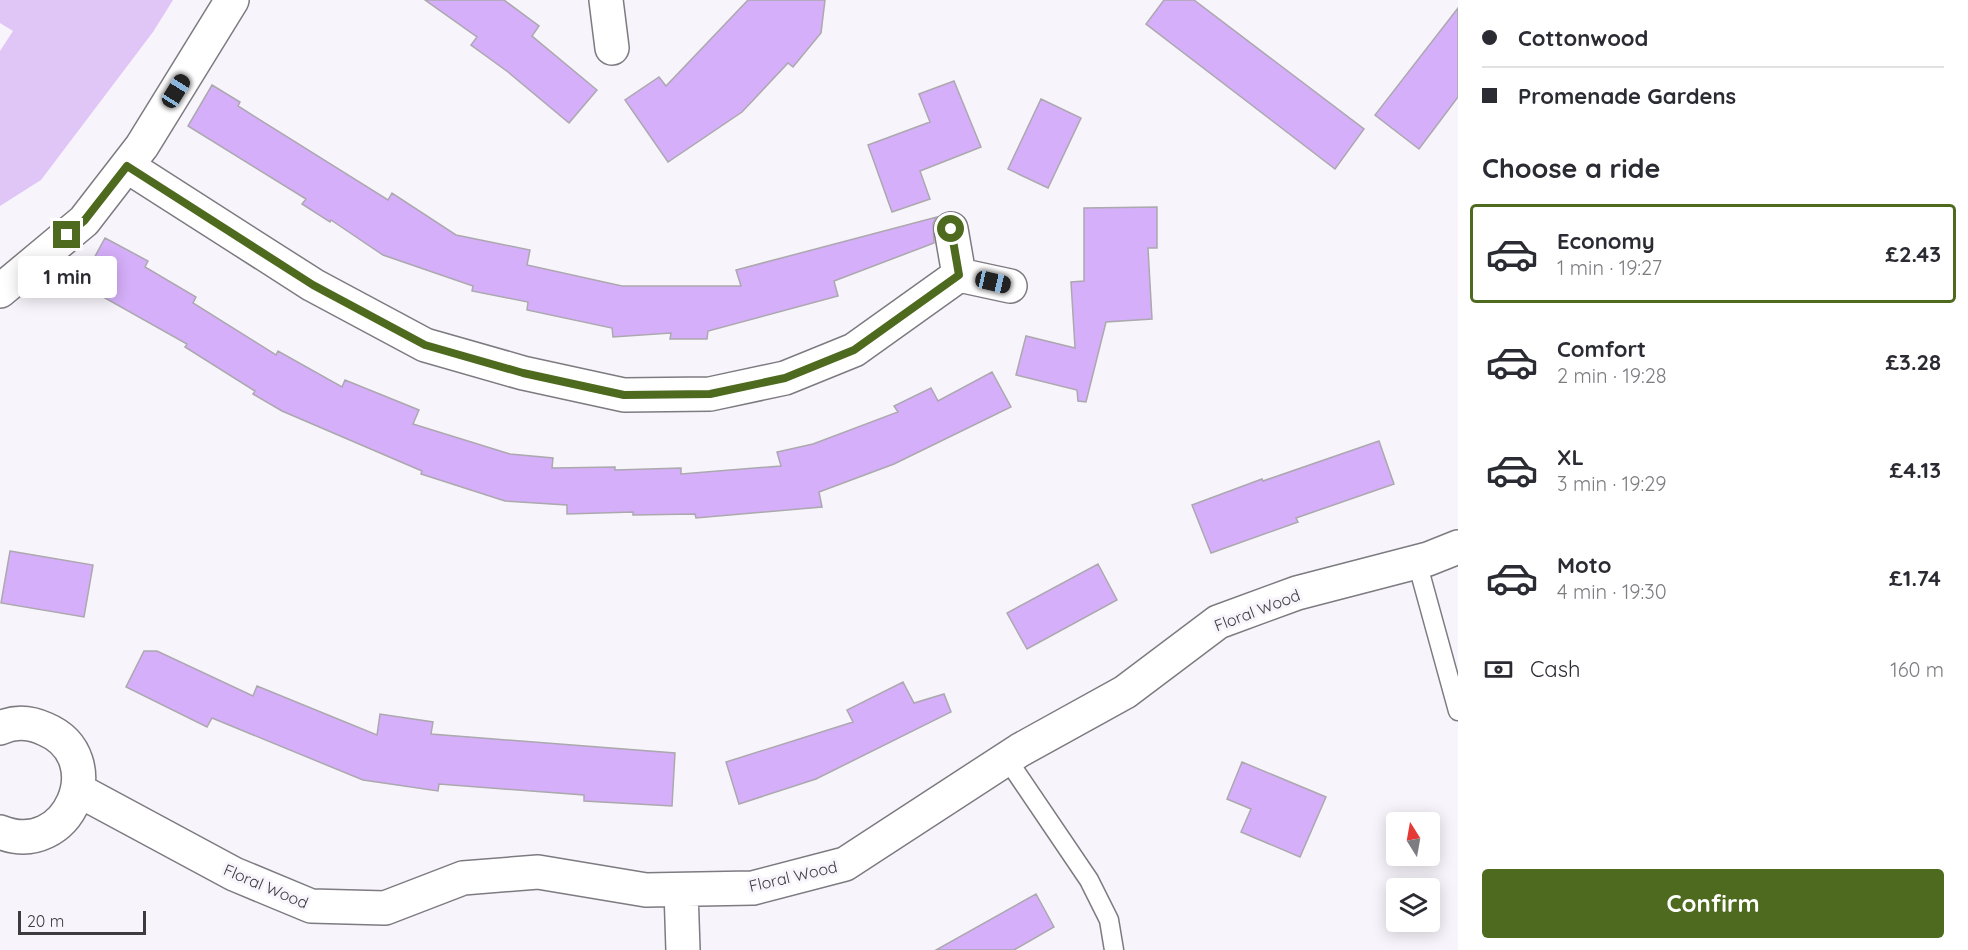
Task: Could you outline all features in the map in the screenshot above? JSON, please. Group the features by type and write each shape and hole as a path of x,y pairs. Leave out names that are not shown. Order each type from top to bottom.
{"street":[{"path":"0,291 84,221 142,146 232,0"},
{"path":"606,0 612,48"},
{"path":"127,166 313,285 425,345 523,373 624,395 710,394 785,378 854,350 959,275 1010,286"},
{"path":"951,229 959,275"},
{"name":"Floral Wood","path":"78,790 234,874 311,906 385,908 463,878 538,872 646,890 753,888 845,864 1007,759 1125,692 1218,622 1297,593 1417,562 1458,547"},
{"path":"0,728 9,724 31,723 53,732 69,747 78,768 78,790 70,812 54,828 33,837 11,837 0,832"},
{"path":"681,890 683,950"}],"lane":[{"path":"1417,562 1458,711"},
{"path":"1007,759 1089,880 1109,920 1114,950"}],"shaded area":[{"path":"0,0 173,0 153,32 41,180 0,206 0,51 13,31 0,23"}],"building":[{"path":"425,0 504,0 539,26 532,36 597,90 569,123 508,72 471,45 477,37"},
{"path":"748,0 825,0 821,33 793,67 788,63 742,112 668,162 625,100 659,77 666,86"},
{"path":"1164,0 1194,0 1364,129 1335,169 1146,24"},
{"path":"1458,8 1458,97 1419,149 1375,115"},
{"path":"954,81 981,147 920,171 930,199 892,212 868,145 930,122 919,94"},
{"path":"212,85 240,102 238,106 388,200 392,193 456,235 530,250 527,265 622,286 741,286 736,270 937,217 933,223 934,243 834,281 838,296 708,331 707,339 670,339 671,333 613,337 612,328 527,310 528,302 472,291 473,286 383,255 331,220 330,222 302,204 306,199 188,126"},
{"path":"1041,99 1081,118 1048,188 1008,169"},
{"path":"1157,207 1157,248 1148,248 1152,319 1106,322 1086,402 1078,401 1077,390 1016,375 1026,336 1075,348 1071,282 1084,281 1084,208"},
{"path":"105,238 148,261 145,267 196,297 193,303 276,355 278,351 342,387 345,380 419,410 413,424 510,454 553,458 552,468 615,467 615,470 681,468 681,474 781,466 777,452 813,444 898,412 894,406 931,388 938,401 992,372 1011,407 894,464 819,492 822,507 696,518 695,514 633,515 633,512 567,514 567,505 505,501 421,474 422,471 282,411 253,394 255,391 185,347 187,344 80,284"},
{"path":"1379,441 1394,484 1296,518 1298,522 1211,553 1192,505 1262,479 1263,481"},
{"path":"10,551 93,565 84,617 1,603"},
{"path":"1098,564 1117,600 1027,649 1007,613"},
{"path":"144,651 157,651 253,696 257,686 377,735 380,714 433,722 431,734 675,753 672,806 584,801 584,795 439,784 438,791 363,780 212,718 207,727 126,687"},
{"path":"903,682 914,703 944,694 951,712 816,779 739,804 726,762 853,722 847,710"},
{"path":"1242,762 1326,797 1300,857 1241,832 1251,809 1227,799"},
{"path":"1036,894 1054,927 1014,950 936,950"}],"route":[{"path":"67,235 84,221 127,166 313,285 425,345 523,373 624,395 710,394 785,378 854,350 959,275 951,229"}]}
